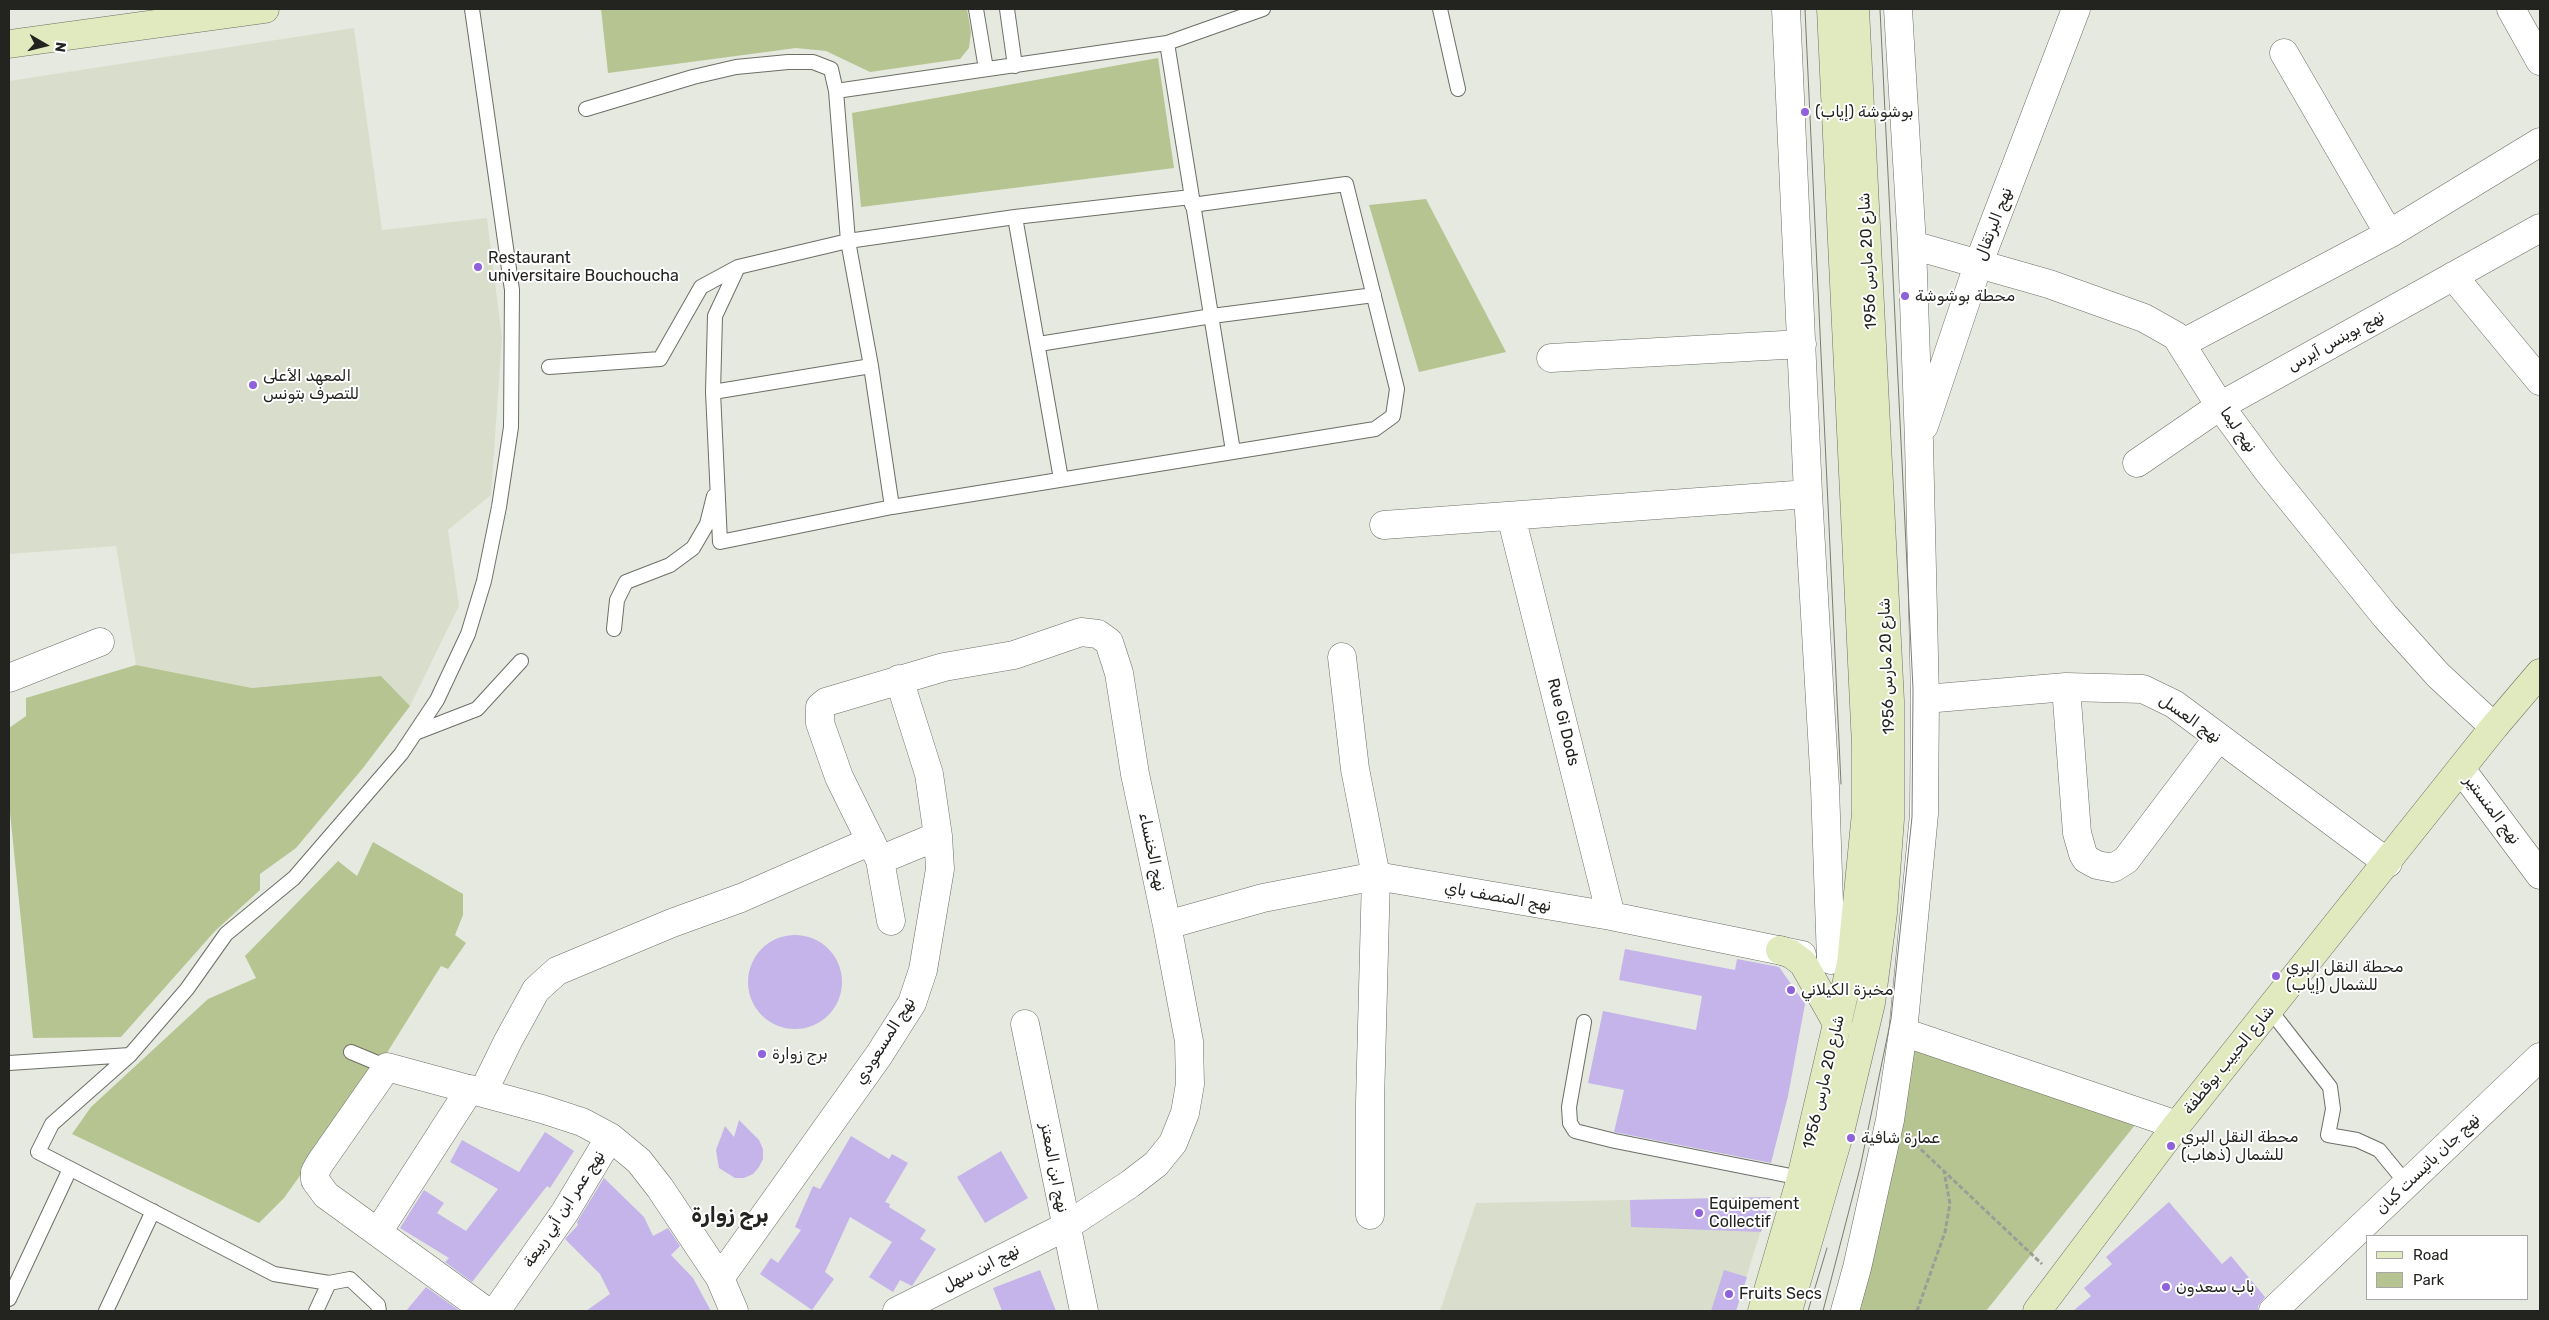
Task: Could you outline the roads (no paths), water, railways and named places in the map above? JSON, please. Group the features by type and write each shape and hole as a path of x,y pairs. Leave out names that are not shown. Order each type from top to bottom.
{"main road":[{"path":"9,44 265,9"},
{"name":"شارع 20 مارس 1956","path":"1762,1311 1801,1178 1853,964 1866,813 1866,746 1830,9"},
{"name":"شارع 20 مارس 1956","path":"1788,1311 1841,1128 1863,1040 1853,964 1884,903 1890,819 1890,711 1855,9"},
{"name":"شارع الحبيب بوقطفة","path":"2036,1311 2177,1125 2494,727 2540,673"},
{"path":"1780,950 1791,954 1803,963 1838,1025"}],"street":[{"name":"شارع 20 مارس 1956","path":"1786,9 1794,221 1825,778 1853,964"},
{"path":"1845,1311 1866,1231 1890,1120 1904,1032 1924,814 1925,699 1919,442 1912,245 1898,9"},
{"name":"نهج البرتقال","path":"1919,442 1978,265 2076,9"},
{"path":"2511,9 2540,61"},
{"path":"2284,54 2389,234"},
{"path":"2183,343 2389,234 2540,142"},
{"name":"نهج بوينس آيرس","path":"2137,463 2220,406 2540,228"},
{"name":"نهج ليما","path":"1912,245 2049,284 2144,318 2169,330 2183,343 2220,406 2266,470 2385,616 2438,675 2494,727"},
{"path":"2453,276 2540,381"},
{"path":"1551,358 1802,344"},
{"path":"1384,525 1808,494"},
{"name":"Rue Gi Dods","path":"1514,528 1611,916"},
{"name":"نهج الخنساء","path":"899,679 944,667 1014,655 1082,632 1098,634 1109,642 1120,673 1135,774 1189,1041 1190,1084 1185,1112 1173,1143 1156,1164 1130,1184 1065,1226"},
{"path":"9,678 100,642"},
{"path":"1342,656 1355,769 1376,876 1370,1102 1370,1215"},
{"path":"891,921 876,850 839,777 818,714 820,707 826,702 899,679"},
{"name":"نهج المسعودي","path":"720,1278 879,1055 912,1003 922,970 940,869 938,836 929,774 899,679"},
{"path":"2066,687 2077,833 2083,854 2086,859 2096,865 2113,868 2126,860 2218,738"},
{"name":"نهج العسل","path":"1925,699 2066,687 2143,689 2174,704 2388,862"},
{"name":"نهج المنستير","path":"2461,769 2540,875"},
{"path":"378,1232 476,1090 508,1040 536,990 557,971 672,923 876,850 938,836"},
{"name":"نهج المنصف باي","path":"1167,925 1263,898 1376,876 1611,916 1853,964"},
{"name":"نهج ابن المعتز","path":"1025,1024 1084,1311"},
{"path":"1904,1032 2177,1125"},
{"name":"نهج جان باتيست كبان","path":"2273,1311 2540,1057"},
{"path":"486,1311 326,1195 315,1180 315,1172 387,1067 476,1090 582,1122 610,1137"},
{"name":"نهج عمر ابن أبي ربيعة","path":"496,1311 565,1212 610,1137 639,1161 660,1188 720,1278 734,1311"},
{"name":"نهج ابن سهل","path":"897,1311 1065,1226"}],"lane":[{"path":"379,1311 378,1305 350,1279 329,1283 274,1274 38,1152 52,1124 130,1055 187,989 226,934 294,878 402,754 436,700 468,634 484,581 497,516 511,427 512,290 472,9"},
{"path":"976,9 986,69"},
{"path":"1007,9 1016,66"},
{"path":"836,92 1167,43 1263,9"},
{"path":"1440,9 1458,89"},
{"path":"1167,43 1191,201 1212,316 1233,451"},
{"path":"586,109 693,77 736,67 788,62 813,62 830,69 836,92 848,241 871,366 892,507"},
{"path":"549,367 660,359 701,287 738,267 848,241 1016,217 1346,184 1398,389 1393,416 1375,429 892,507 720,542 712,392 715,316 738,267"},
{"path":"1016,217 1061,479"},
{"path":"1039,344 1212,316 1374,295"},
{"path":"712,392 871,366"},
{"path":"614,630 617,600 626,582 670,566 693,548 707,524 718,483"},
{"path":"415,733 477,709 521,661"},
{"path":"2270,1010 2330,1087 2333,1109 2328,1135 2357,1140 2380,1150 2407,1184"},
{"path":"1584,1022 1569,1107 1570,1123 1575,1131 1584,1135 1801,1178"},
{"path":"351,1052 387,1067"},
{"path":"9,1063 130,1055"},
{"path":"9,1299 70,1169"},
{"path":"106,1311 153,1211"},
{"path":"316,1311 329,1283"}],"tram line":[{"path":"1805,9 1841,784"},
{"path":"1823,1311 1860,1168 1891,1019 1912,817 1913,689 1880,9"},
{"path":"1808,1311 1827,1248"}],"place":[{"name":"بوشوشة (إياب)","path":"1805,112"},
{"name":"Restaurant universitaire Bouchoucha","path":"478,267"},
{"name":"محطة بوشوشة","path":"1905,296"},
{"name":"المعهد الأعلى للتصرف بتونس","path":"253,385"},
{"name":"محطة النقل البري للشمال (إياب)","path":"2276,976"},
{"name":"مخبزة الكيلاني","path":"1791,990"},
{"name":"برج زوارة","path":"762,1054"},
{"name":"عمارة شافية","path":"1851,1138"},
{"name":"محطة النقل البري للشمال (ذهاب)","path":"2171,1146"},
{"name":"Equipement Collectif","path":"1699,1213"},
{"name":"باب سعدون","path":"2166,1287"},
{"name":"Fruits Secs","path":"1729,1294"}],"district":[{"name":"برج زوارة","path":"730,1216"}]}
